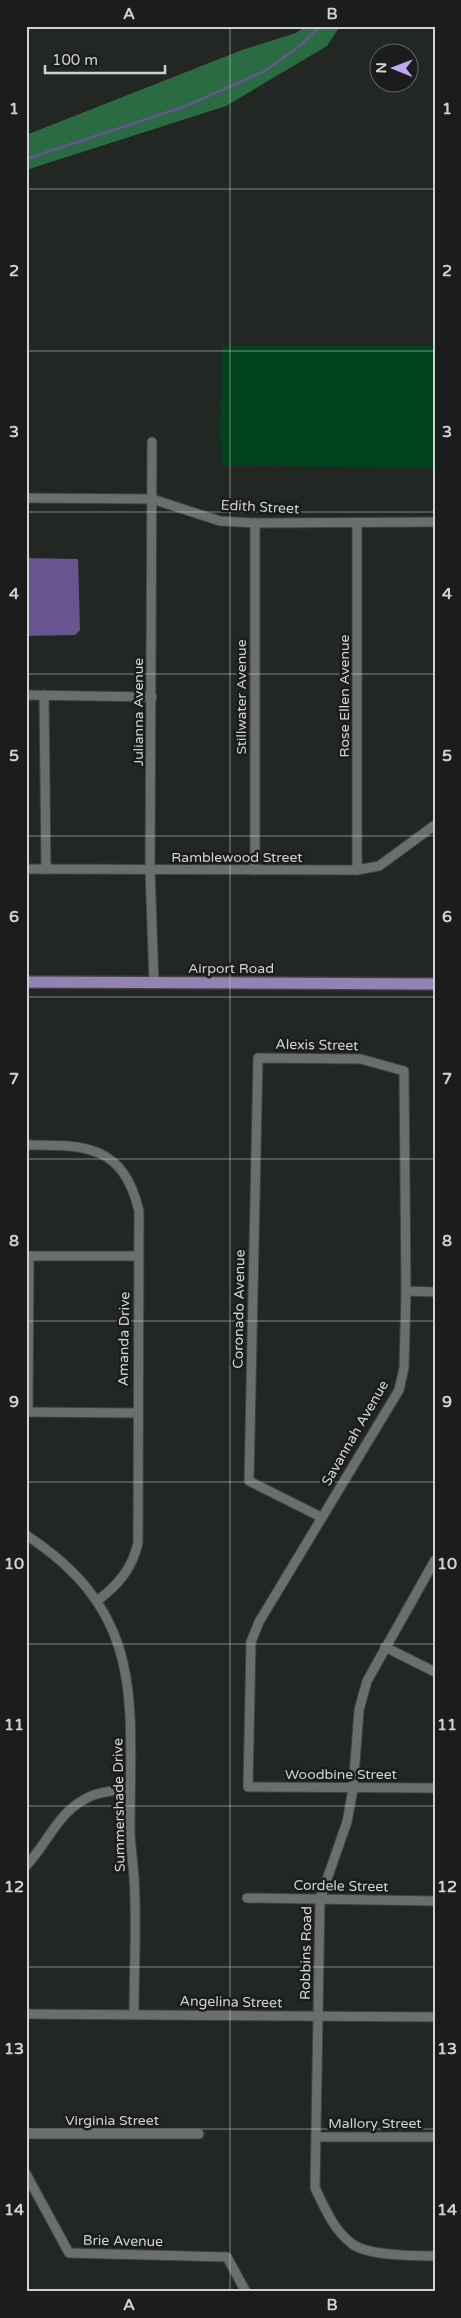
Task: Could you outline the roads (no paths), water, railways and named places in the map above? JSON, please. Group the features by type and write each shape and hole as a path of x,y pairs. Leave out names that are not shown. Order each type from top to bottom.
{"main road":[{"name":"Airport Road","path":"26,982 435,984"}],"street":[{"name":"Julianna Avenue","path":"152,442 150,870 154,982"},
{"name":"Edith Street","path":"26,498 152,499 220,521 255,523 435,522"},
{"name":"Stillwater Avenue","path":"255,523 255,870"},
{"name":"Rose Ellen Avenue","path":"357,523 357,870"},
{"path":"26,695 152,697"},
{"path":"44,695 46,869"},
{"name":"Ramblewood Street","path":"26,869 357,870 379,866 435,825"},
{"name":"Alexis Street","path":"258,1058 361,1059 404,1071"},
{"name":"Coronado Avenue","path":"258,1058 249,1481 321,1518"},
{"name":"Savannah Avenue","path":"248,1787 251,1642 259,1622 399,1390 404,1368 406,1291 404,1071"},
{"name":"Amanda Drive","path":"26,1145 72,1145 94,1150 111,1160 125,1173 134,1190 140,1210 137,1413 138,1515 135,1556 130,1567 116,1585 97,1601"},
{"path":"137,1413 27,1412 27,1256 139,1256"},
{"path":"406,1291 435,1292"},
{"name":"Summershade Drive","path":"26,1535 55,1554 77,1576 97,1601 122,1654 131,1703 130,1832 134,1878 134,2014"},
{"name":"Robbins Road","path":"435,1560 367,1681 359,1710 354,1789 347,1822 320,1899 315,2188 331,2222 352,2245 390,2255 435,2256"},
{"path":"385,1647 435,1672"},
{"name":"Woodbine Street","path":"248,1787 435,1788"},
{"path":"26,1866 59,1820 70,1809 86,1798 130,1788"},
{"name":"Cordele Street","path":"247,1898 435,1901"},
{"name":"Angelina Street","path":"26,2014 435,2018"},
{"name":"Virginia Street","path":"26,2134 199,2134"},
{"name":"Mallory Street","path":"316,2137 435,2137"},
{"name":"Brie Avenue","path":"26,2174 69,2253 227,2256 246,2292"}],"waterway":[{"path":"26,159 186,106 265,71 302,44 320,26"}]}
